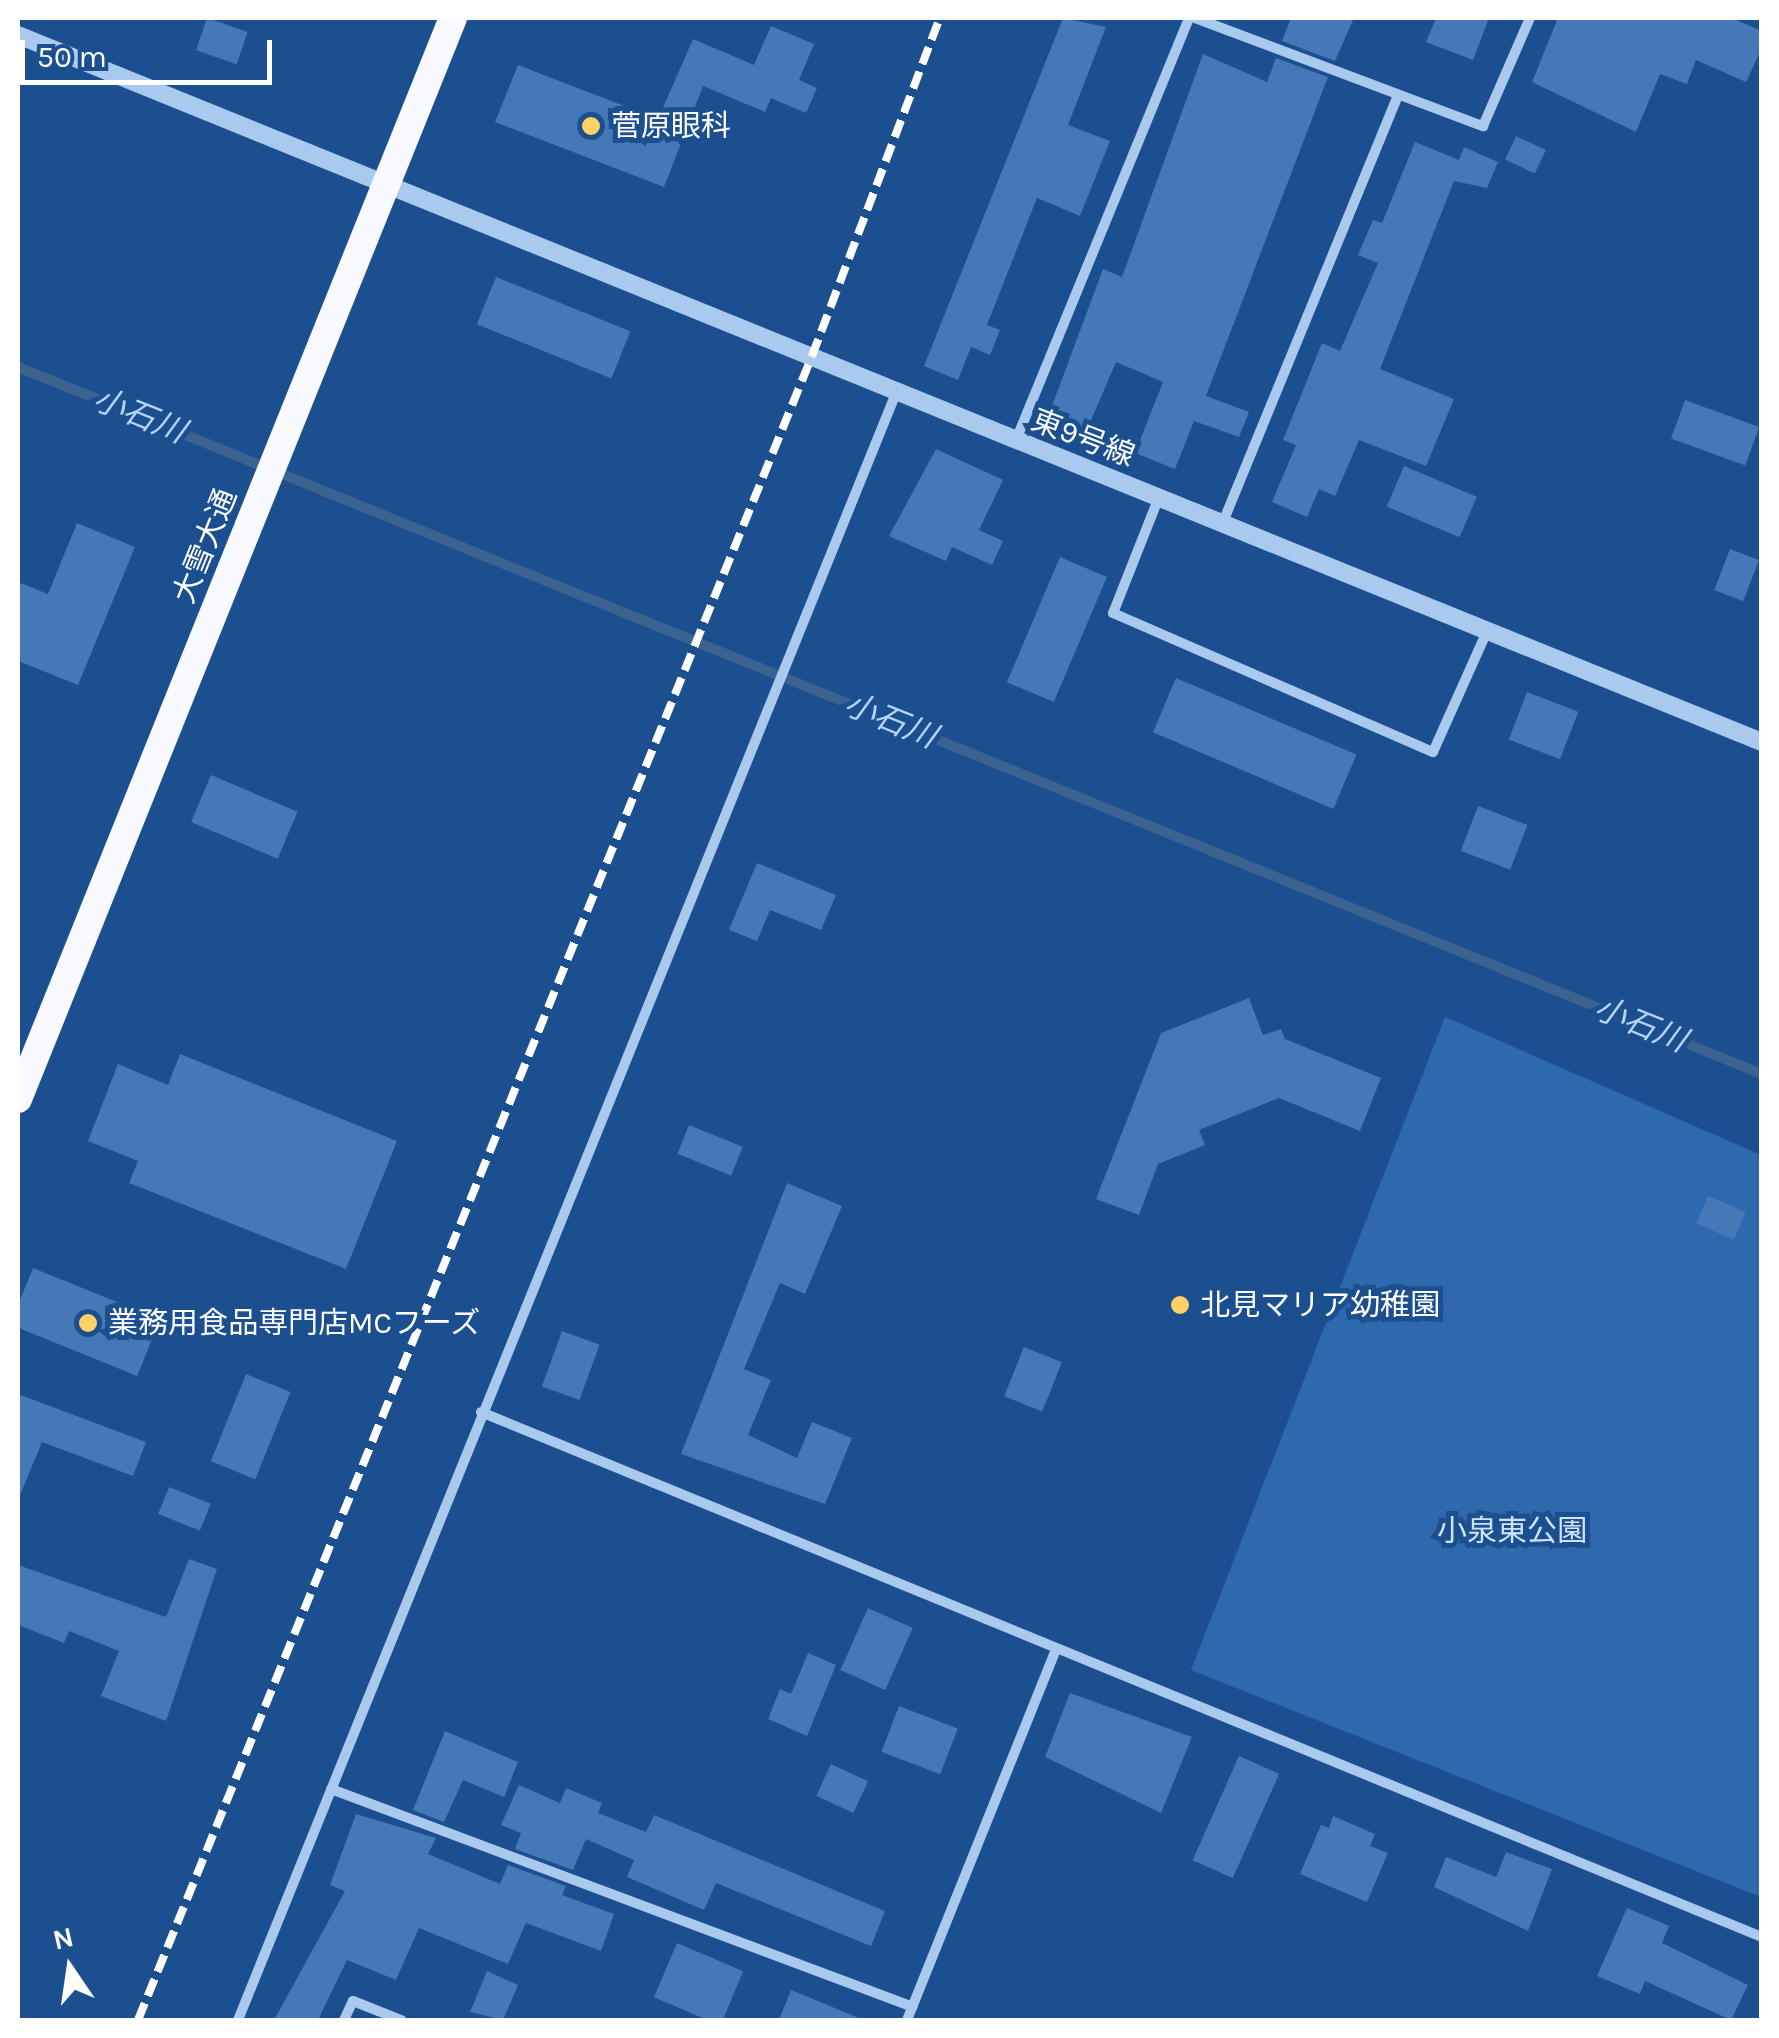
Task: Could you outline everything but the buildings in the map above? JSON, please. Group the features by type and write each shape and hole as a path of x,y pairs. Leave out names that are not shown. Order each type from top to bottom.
{"highway":[{"name":"大雪大通","path":"18,1099 453,18"}],"street":[{"path":"1016,441 1192,18 1483,126 1530,18"},
{"name":"東9号線","path":"18,35 1762,742"},
{"path":"1223,522 1398,96"},
{"path":"238,2020 896,394"},
{"path":"1160,497 1112,613 1432,752 1487,631"},
{"path":"481,1412 1762,1937"},
{"path":"908,2020 1056,1649"},
{"path":"332,1789 913,2007"},
{"path":"344,2020 353,2001 401,2020"}],"green space":[{"name":"小泉東公園","path":"1445,1017 1761,1155 1761,1897 1191,1670"}],"waterway":[{"name":"小石川","path":"18,367 1762,1074"}],"railway":[{"path":"138,2020 812,356 940,18"}],"place":[{"name":"菅原眼科","path":"591,126"},
{"name":"北見マリア幼稚園","path":"1180,1305"},
{"name":"業務用食品専門店MCフーズ","path":"88,1323"}]}
